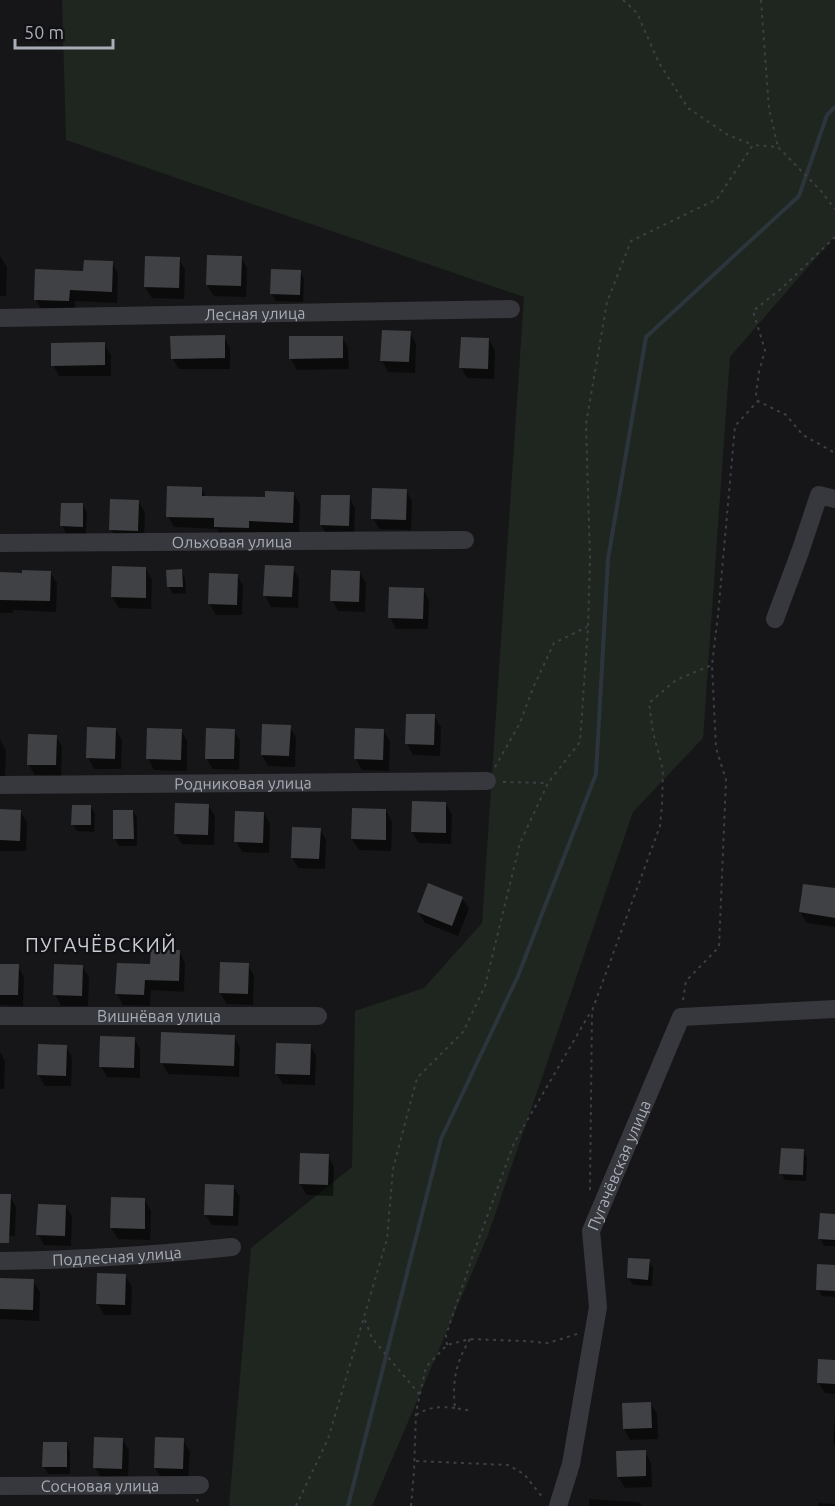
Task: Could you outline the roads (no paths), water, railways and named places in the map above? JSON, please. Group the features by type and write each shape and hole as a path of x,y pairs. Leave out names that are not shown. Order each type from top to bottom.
{"street":[{"name":"Лесная улица","path":"0,318 511,309"},
{"path":"775,620 819,495 835,500"},
{"name":"Ольховая улица","path":"0,543 465,540"},
{"name":"Родниковая улица","path":"0,785 487,781"},
{"name":"Пугачёвская улица","path":"551,1502 571,1464 598,1307 591,1231 681,1017 835,1009"},
{"name":"Вишнёвая улица","path":"0,1016 318,1016"},
{"name":"Подлесная улица","path":"0,1261 157,1255 232,1247"},
{"name":"Сосновая улица","path":"0,1486 200,1485"}],"waterway":[{"path":"348,1506 441,1139 518,976 596,774 608,559 646,337 799,196 827,115 835,107"}],"district":[{"name":"ПУГАЧЁВСКИЙ","path":"101,945"}]}
